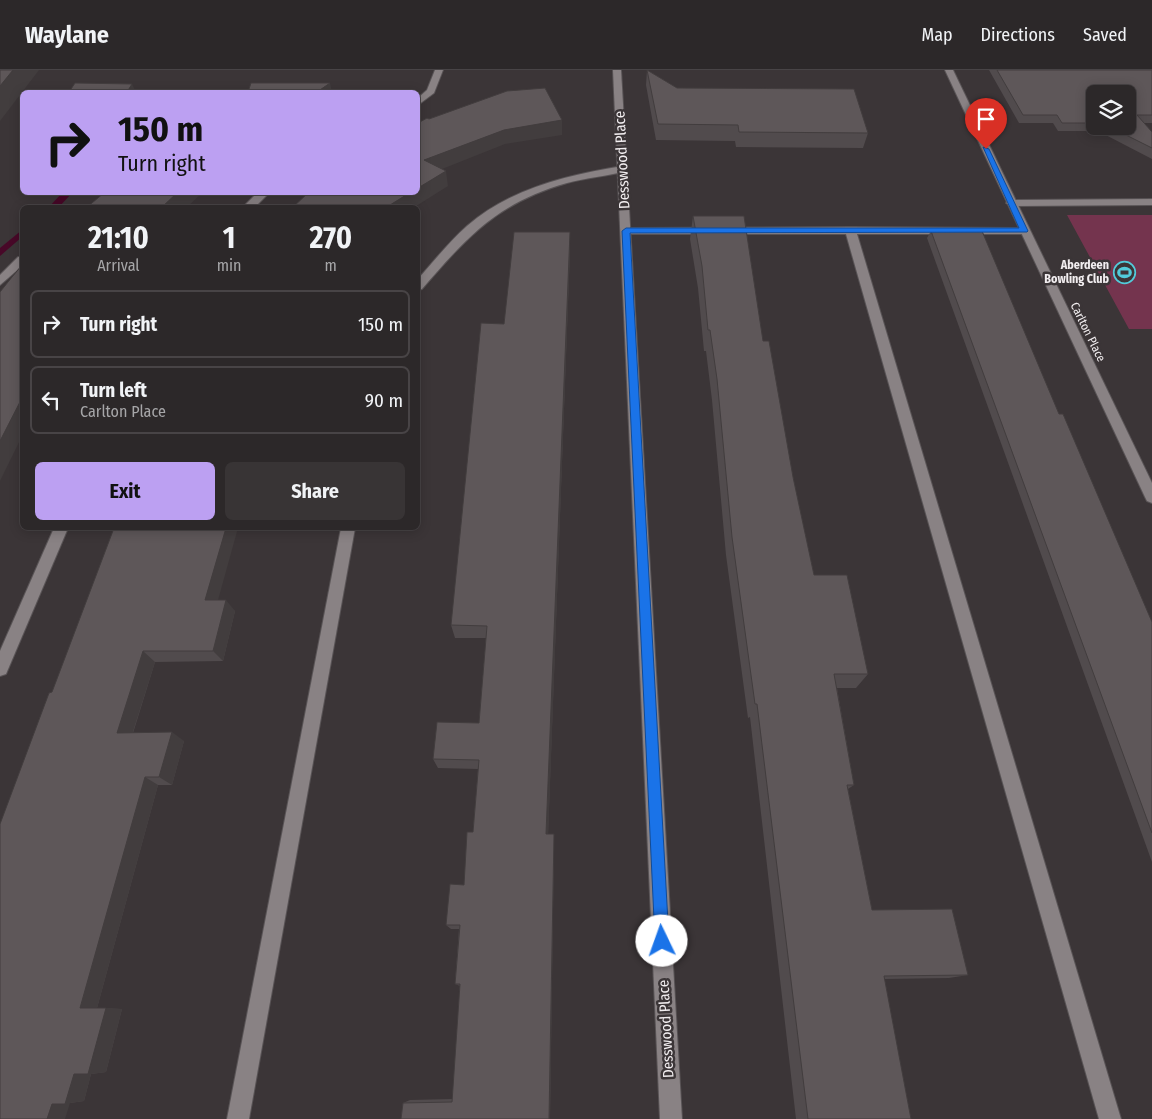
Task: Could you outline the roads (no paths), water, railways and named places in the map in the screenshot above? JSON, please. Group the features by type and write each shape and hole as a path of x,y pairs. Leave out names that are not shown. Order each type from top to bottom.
{"street":[{"path":"420,100 432,91 439,70"},
{"name":"Desswood Place","path":"617,70 671,1119"},
{"name":"Carlton Place","path":"949,70 1152,497"},
{"path":"420,284 477,223 520,196 570,177 623,169"},
{"path":"250,205 262,195"},
{"path":"1011,203 1152,202"},
{"path":"851,230 1110,1119"},
{"path":"626,231 1024,231"},
{"path":"0,281 20,262"},
{"path":"0,669 60,530"},
{"path":"238,1119 348,530"}],"waterway":[{"path":"55,205 66,195"},
{"path":"0,253 20,235"}],"place":[{"name":"Aberdeen Bowling Club","path":"1125,272"}]}
